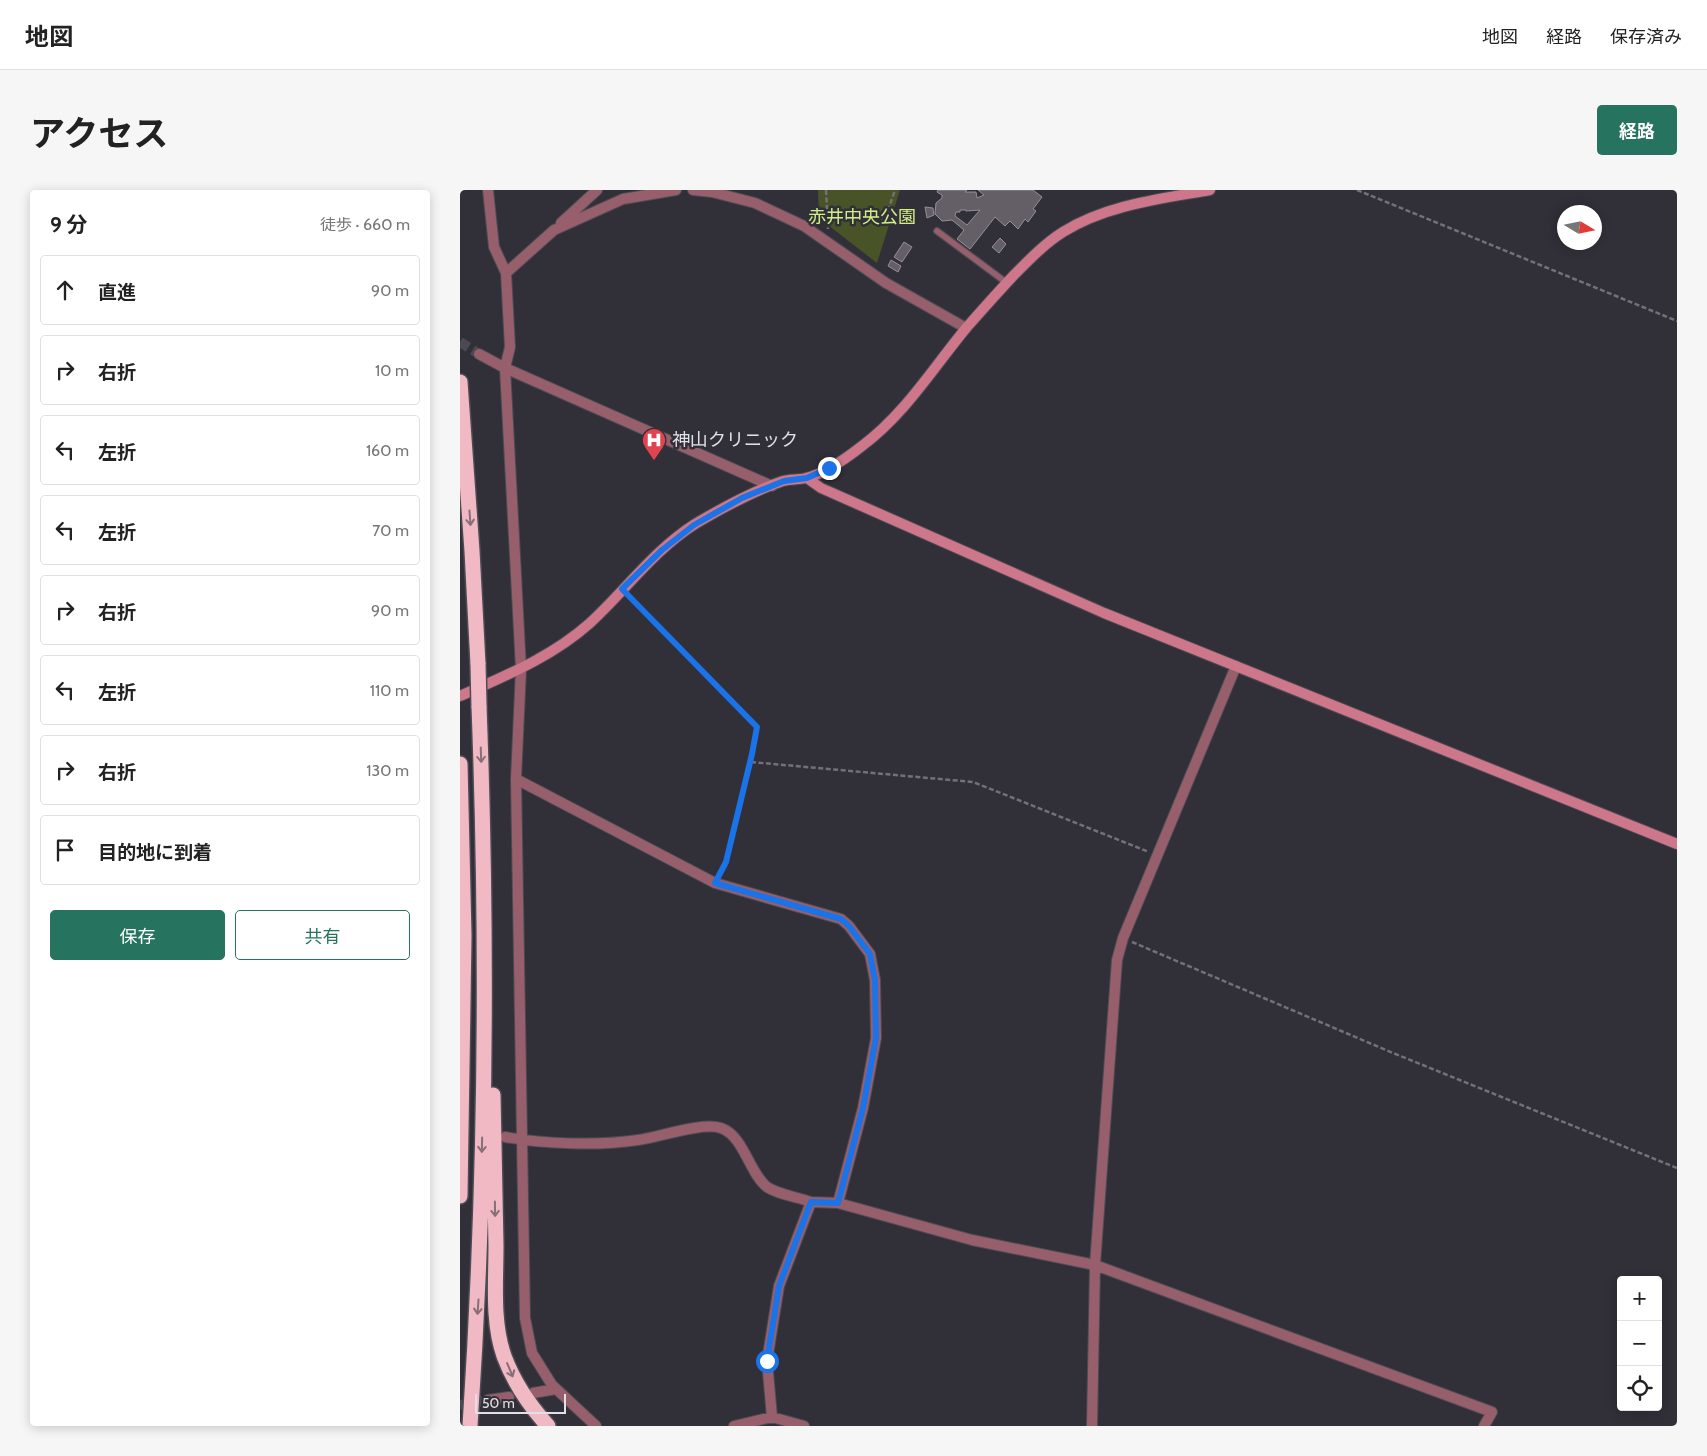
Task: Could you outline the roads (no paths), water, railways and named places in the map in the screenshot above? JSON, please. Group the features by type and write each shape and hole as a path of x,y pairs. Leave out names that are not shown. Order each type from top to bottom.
{"highway":[{"path":"460,382 472,551 484,820 484,1063 480,1244 470,1426"},
{"path":"460,764 464,936 460,1196"},
{"path":"484,934 493,1065 497,1322 504,1355 516,1383 530,1405 548,1426"}],"street":[{"path":"488,190 494,247 506,273 510,347 505,368 521,669 516,779 525,1318 532,1353 552,1385 596,1426"},
{"path":"506,273 597,190"},
{"path":"554,230 623,199 676,190"},
{"path":"693,190 711,191 755,203 804,226 886,283 966,328"},
{"path":"460,696 521,669 568,641 590,623 662,550 694,525 742,498 784,481 807,478 829,468 863,446 904,408 966,328 1007,283 1034,254 1062,232 1116,208 1210,190"},
{"path":"480,354 505,368 772,486"},
{"path":"807,478 821,488 1104,613 1677,844"},
{"path":"1092,1426 1095,1265 1117,960 1157,855 1236,666"},
{"path":"516,779 715,883 841,919 849,926 870,954 875,980 876,1038 863,1108 838,1203"},
{"path":"505,1138 522,1141 592,1143 638,1140 707,1126 720,1128 729,1132 738,1142 760,1179 768,1188 811,1202 838,1203 972,1240 1095,1265 1492,1412 1484,1426"},
{"path":"772,1417 767,1361 779,1286 811,1202"},
{"path":"533,1393 556,1389"},
{"path":"488,1400 510,1396"},
{"path":"734,1426 772,1417 804,1426"}],"lane":[{"path":"937,231 1007,283"}],"tunnel":[{"path":"460,342 479,354"},
{"path":"460,1131 489,1135"},
{"path":"460,1405 488,1400"}],"place":[{"name":"神山クリニック","path":"654,461"}],"park label":[{"name":"赤井中央公園","path":"862,217"}]}
